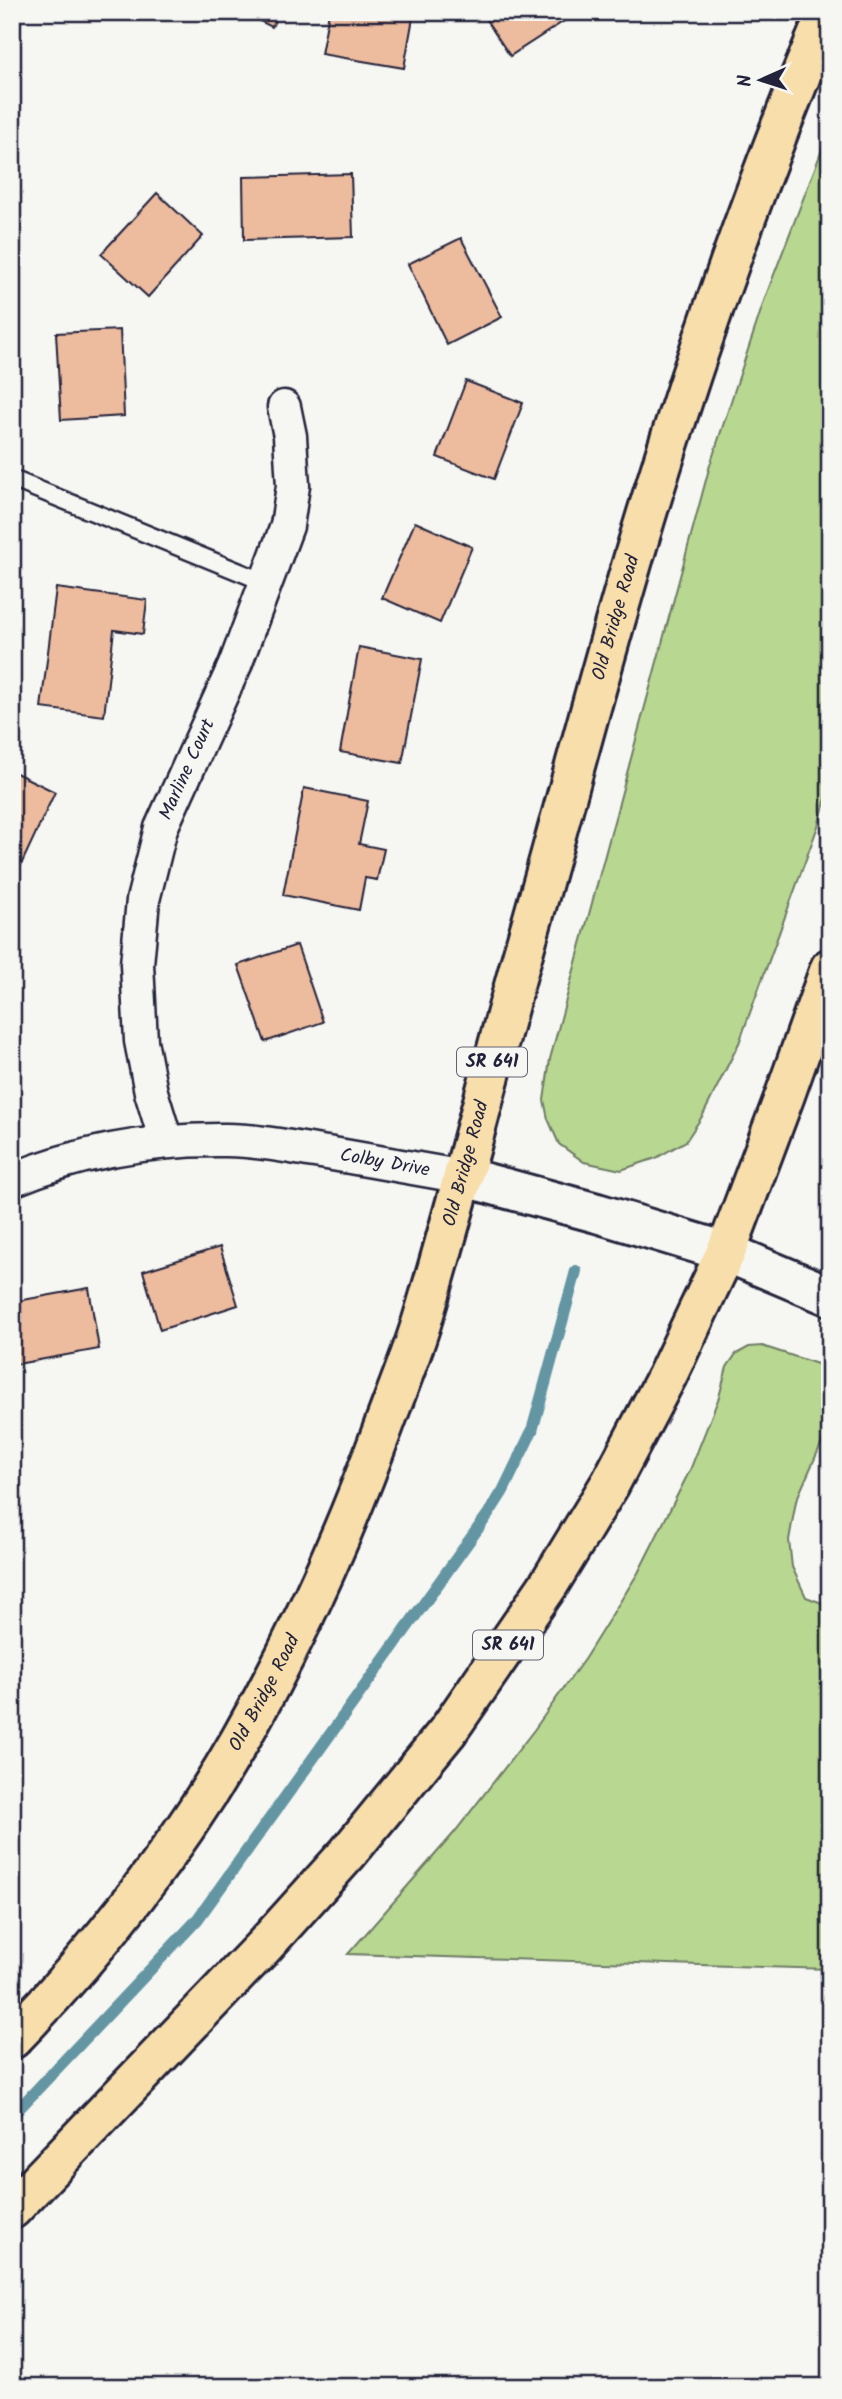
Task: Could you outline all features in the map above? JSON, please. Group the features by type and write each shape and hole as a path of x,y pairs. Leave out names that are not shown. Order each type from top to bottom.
{"main road":[{"name":"Old Bridge Road","path":"12,2039 118,1918 188,1822 239,1742 306,1615 365,1478 419,1330 464,1177 490,1070 646,516 713,308 789,103 827,12"},
{"name":"SR 641","path":"12,2209 265,1945 348,1853 448,1731 549,1584 610,1484 667,1376 726,1252 830,968"}],"street":[{"name":"Marline Court","path":"166,1141 150,1091 141,1041 136,964 143,900 161,828 235,665 287,526 293,486 290,436 284,407"},
{"name":"Colby Drive","path":"12,1180 46,1166 97,1151 166,1141 229,1140 255,1143 464,1177 726,1252 830,1296"}],"lane":[{"path":"12,479 267,583"}],"green space":[{"path":"830,129 830,785 818,826 739,1043 703,1115 686,1141 656,1158 621,1170 584,1162 559,1144 548,1119 544,1100 550,1059 710,465 765,298"},
{"path":"762,1346 830,1368 830,1424 796,1501 789,1540 792,1567 806,1597 830,1606 830,1969 348,1954 454,1833 534,1730 585,1658 638,1573 690,1470 719,1397 727,1367 736,1354 749,1347"}],"building":[{"path":"241,12 279,12 272,27"},
{"path":"329,12 414,12 404,68 321,54"},
{"path":"481,12 578,12 510,56"},
{"path":"351,174 353,237 244,240 243,177"},
{"path":"157,193 203,236 148,297 101,254"},
{"path":"461,238 502,317 447,345 408,264"},
{"path":"120,330 124,416 61,420 56,333"},
{"path":"466,381 523,403 494,479 437,457"},
{"path":"415,522 472,547 440,623 382,598"},
{"path":"56,588 147,600 143,634 114,630 104,716 41,708"},
{"path":"359,647 422,659 402,763 340,752"},
{"path":"12,771 55,792 20,867 12,863"},
{"path":"304,788 368,801 359,844 384,849 377,880 365,878 359,910 283,895"},
{"path":"297,945 323,1022 265,1042 238,965"},
{"path":"220,1247 238,1305 160,1330 143,1271"},
{"path":"89,1288 99,1349 12,1365 12,1302"}],"waterway":[{"path":"12,2116 197,1920 489,1513 503,1491 532,1431 576,1271"}]}
